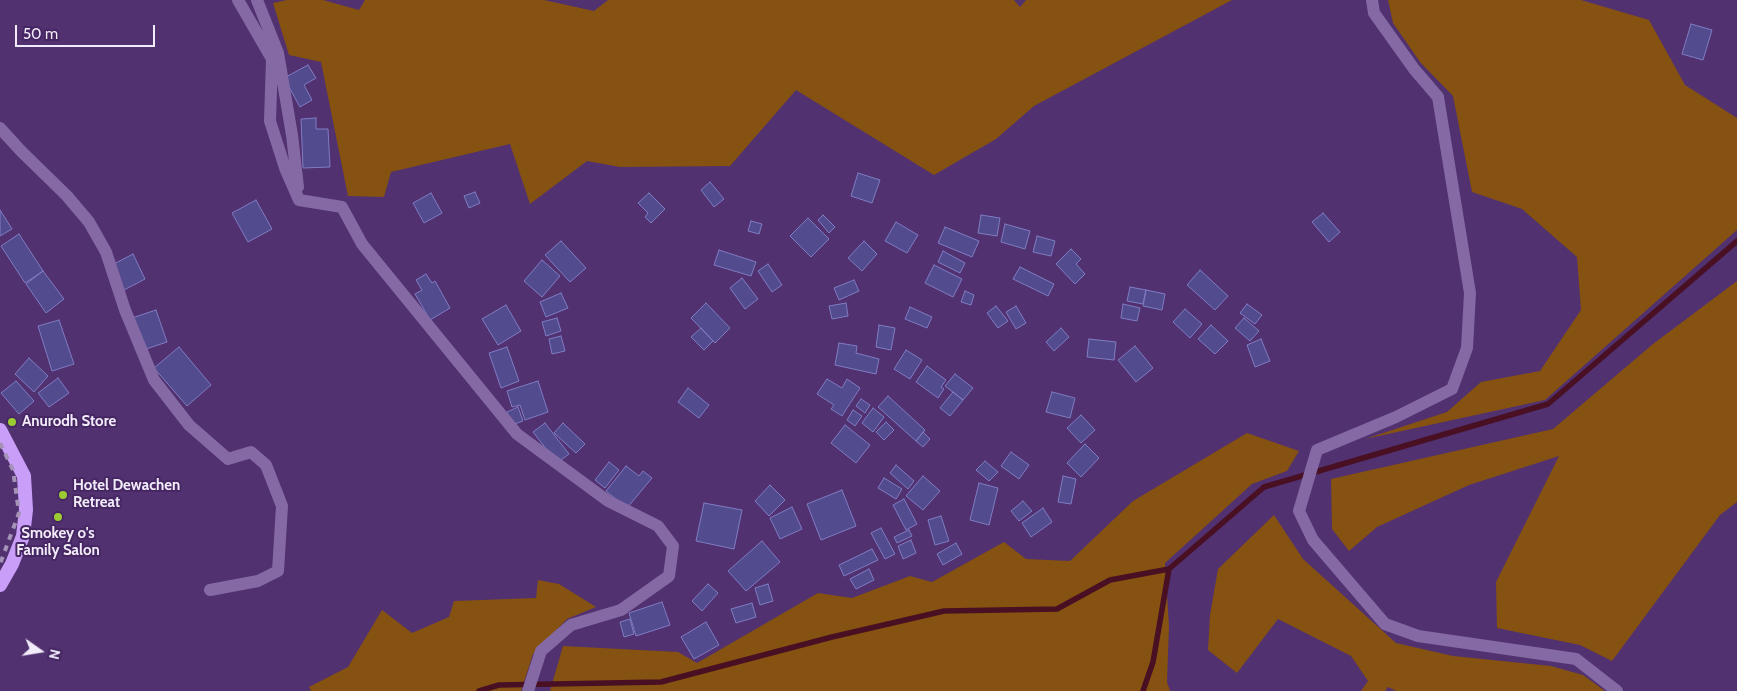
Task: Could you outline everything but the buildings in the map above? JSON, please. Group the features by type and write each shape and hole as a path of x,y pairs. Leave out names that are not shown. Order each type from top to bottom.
{"highway":[{"path":"0,430 24,476 26,510 23,536 12,564 0,584"}],"street":[{"path":"238,0 272,59 270,120 285,168 300,200"},
{"path":"257,0 278,53 292,135 300,200"},
{"path":"1372,0 1374,13 1414,69 1438,97 1470,293 1467,348 1452,389 1396,417 1318,450 1299,511 1313,540 1385,624 1418,636 1576,659 1617,691"},
{"path":"0,128 21,152 67,196 89,222 106,252 125,310 154,380 189,425 228,459 251,452 266,465 282,506 278,571 258,581 210,590"},
{"path":"300,200 342,207 362,244 517,434 608,501 658,526 673,546 669,576 621,610 571,625 541,651 528,691"}],"shaded area":[{"path":"287,0 323,0 359,10 365,0 544,0 594,11 608,0 1014,0 1020,7 1026,0 1232,0 1034,106 996,139 934,175 796,90 730,166 620,167 587,161 530,204 510,144 391,172 384,197 348,196 321,62 289,55 273,3"},
{"path":"1388,0 1581,0 1649,20 1685,85 1737,118 1737,230 1545,400 1365,439 1447,412 1481,382 1540,371 1581,310 1577,257 1522,209 1472,192 1453,96 1420,62 1393,23"},
{"path":"1737,281 1737,502 1720,515 1612,661 1580,645 1497,628 1496,582 1559,456 1469,485 1377,527 1349,551 1332,529 1331,479 1553,429 1653,344"},
{"path":"1247,433 1299,451 1287,471 1252,484 1165,563 1169,626 1167,682 1170,691 550,691 563,646 678,652 697,663 818,593 852,598 910,576 932,582 1004,542 1026,559 1070,561 1133,501"},
{"path":"1274,515 1303,559 1396,643 1453,656 1551,666 1583,675 1605,691 1396,691 1388,687 1385,691 1361,691 1368,681 1351,656 1278,619 1237,673 1208,650 1210,615 1218,569"},
{"path":"538,580 559,584 596,607 567,619 533,654 521,691 311,691 309,687 348,667 382,610 412,633 449,617 454,601 536,598"}],"waterway":[{"path":"1143,691 1153,662 1169,569 1264,487 1548,404 1737,241"},
{"path":"479,691 499,685 661,682 832,637 944,611 1057,609 1110,580 1169,569"}],"railway":[{"path":"0,443 13,470 19,513 0,564"}],"place":[{"name":"Anurodh Store","path":"12,422"},
{"name":"Hotel Dewachen Retreat","path":"63,495"},
{"name":"Smokey o's Family Salon","path":"58,517"}]}
